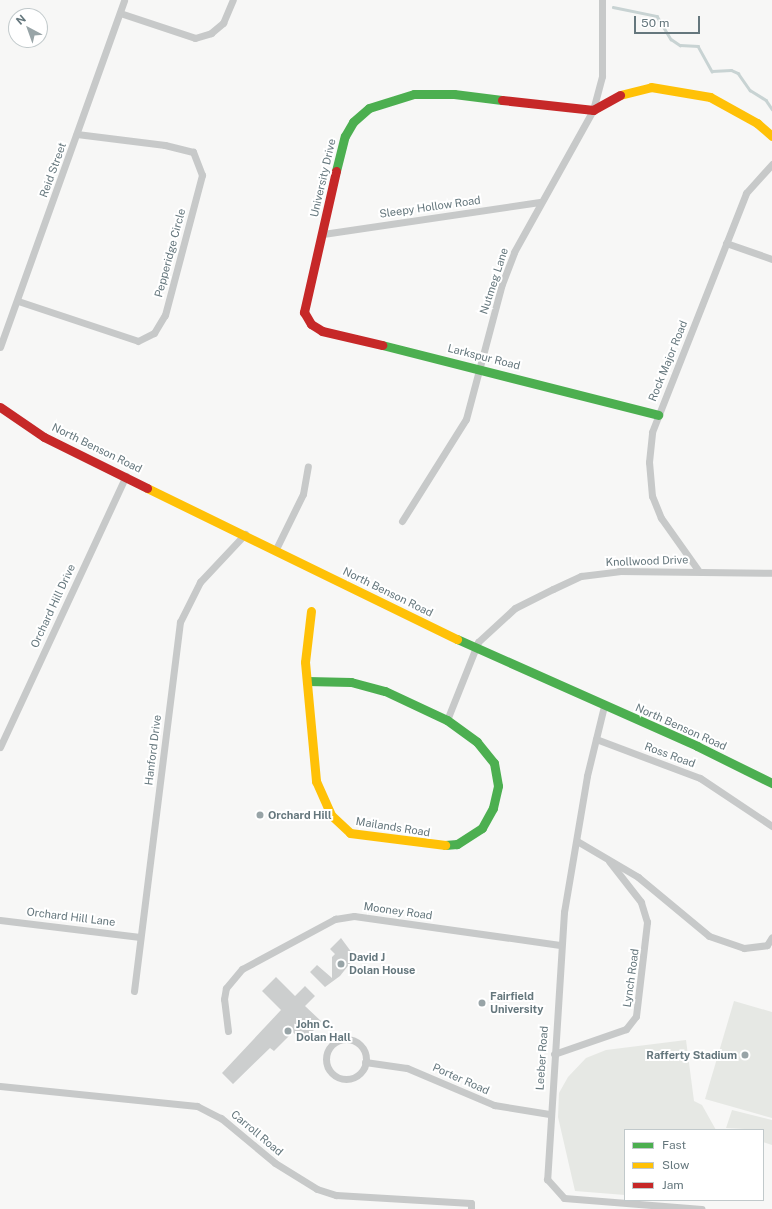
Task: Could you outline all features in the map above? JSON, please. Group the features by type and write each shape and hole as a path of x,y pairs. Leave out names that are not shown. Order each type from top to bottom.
{"street":[{"name":"Reid Street","path":"0,347 78,134 124,0"},
{"path":"120,13 195,38 211,33 223,24 232,0"},
{"name":"Nutmeg Lane","path":"402,521 466,419 502,284 514,252 540,202 593,110 602,76 602,0"},
{"path":"593,110 637,89 651,87 683,90 710,97 757,123 772,136"},
{"name":"University Drive","path":"307,319 304,303 323,234 345,136 359,115 374,105 414,94 454,94 593,110"},
{"name":"Pepperidge Circle","path":"18,301 138,340 154,333 165,315 202,175 193,152 165,144 78,134"},
{"name":"Rock Major Road","path":"698,570 661,518 652,496 649,462 658,415 746,192 772,164"},
{"name":"Sleepy Hollow Road","path":"323,234 540,202"},
{"path":"726,243 772,260"},
{"name":"Larkspur Road","path":"307,319 322,331 480,368 658,415"},
{"name":"North Benson Road","path":"0,407 44,437 276,549 475,648 772,783"},
{"path":"276,549 303,494 308,466"},
{"name":"Orchard Hill Drive","path":"0,747 126,476"},
{"name":"Hanford Drive","path":"134,991 180,622 200,582 245,534"},
{"name":"Knollwood Drive","path":"475,648 485,634 515,608 581,576 619,571 698,570 772,573"},
{"name":"Mailands Road","path":"307,681 351,682 385,691 447,720 477,742 494,763 498,786 493,808 482,828 457,844 434,846 350,833 331,815 316,781 305,662 311,611"},
{"path":"447,720 475,648"},
{"name":"Leeber Road","path":"604,706 596,739 577,841 560,945 549,1114 547,1180 558,1195 580,1201 702,1209"},
{"name":"Ross Road","path":"596,739 700,778 772,826"},
{"name":"Lynch Road","path":"577,841 638,877 709,936 744,948 770,948"},
{"name":"Lynch Road","path":"554,1054 626,1029 636,1016 647,922 640,902 609,861"},
{"name":"Mooney Road","path":"228,1031 224,999 226,988 242,969 336,919 354,916 560,945"},
{"name":"Orchard Hill Lane","path":"0,920 140,937"},
{"path":"770,948 772,937"},
{"path":"346,1040 358,1044 365,1062 358,1075 341,1079 327,1067 327,1054 334,1043 346,1040"},
{"name":"Porter Road","path":"365,1062 407,1068 494,1105 549,1114"},
{"name":"Carroll Road","path":"0,1086 197,1106 221,1118 275,1163 317,1189 336,1195 471,1206"}],"shaded area":[{"name":"Rafferty Stadium","path":"734,1001 772,1012 772,1118 705,1099"},
{"path":"686,1040 694,1101 702,1105 715,1129 624,1129 624,1195 575,1191 558,1117 559,1093 568,1077 586,1058 606,1050"},
{"path":"732,1110 772,1120 772,1145 764,1142 764,1129 726,1128"}],"building":[{"name":"David J Dolan House","path":"341,938 355,957 340,976 325,987 310,972 317,965 332,978 332,957 335,954 330,949"},
{"name":"John C. Dolan Hall","path":"276,977 295,996 305,986 315,996 305,1006 322,1022 302,1042 293,1032 274,1051 270,1048 233,1084 222,1073 281,1010 262,991"}],"waterway":[{"path":"613,7 657,16 671,39 680,45 698,46 712,71 731,70 738,73 750,90 766,100 772,109"}],"traffic: fast":[{"path":"336,171 345,136 353,122 369,108 414,94 454,94 502,100"},
{"path":"382,345 658,415"},
{"path":"457,639 697,746 772,783"},
{"path":"307,681 351,682 385,691 447,720 477,742 494,763 498,786 493,808 482,828 457,844 445,845"}],"traffic: slow":[{"path":"620,95 651,87 710,97 757,123 772,136"},
{"path":"147,488 457,639"},
{"path":"311,611 305,662 316,781 331,815 350,833 445,845"}],"traffic: jam":[{"path":"502,100 593,110 620,95"},
{"path":"336,171 304,312 311,324 322,331 382,345"},
{"path":"0,407 44,437 147,488"}],"place":[{"name":"Orchard Hill","path":"260,815"},
{"name":"David J Dolan House","path":"341,964"},
{"name":"Fairfield University","path":"482,1003"},
{"name":"John C. Dolan Hall","path":"288,1031"},
{"name":"Rafferty Stadium","path":"745,1055"}]}
